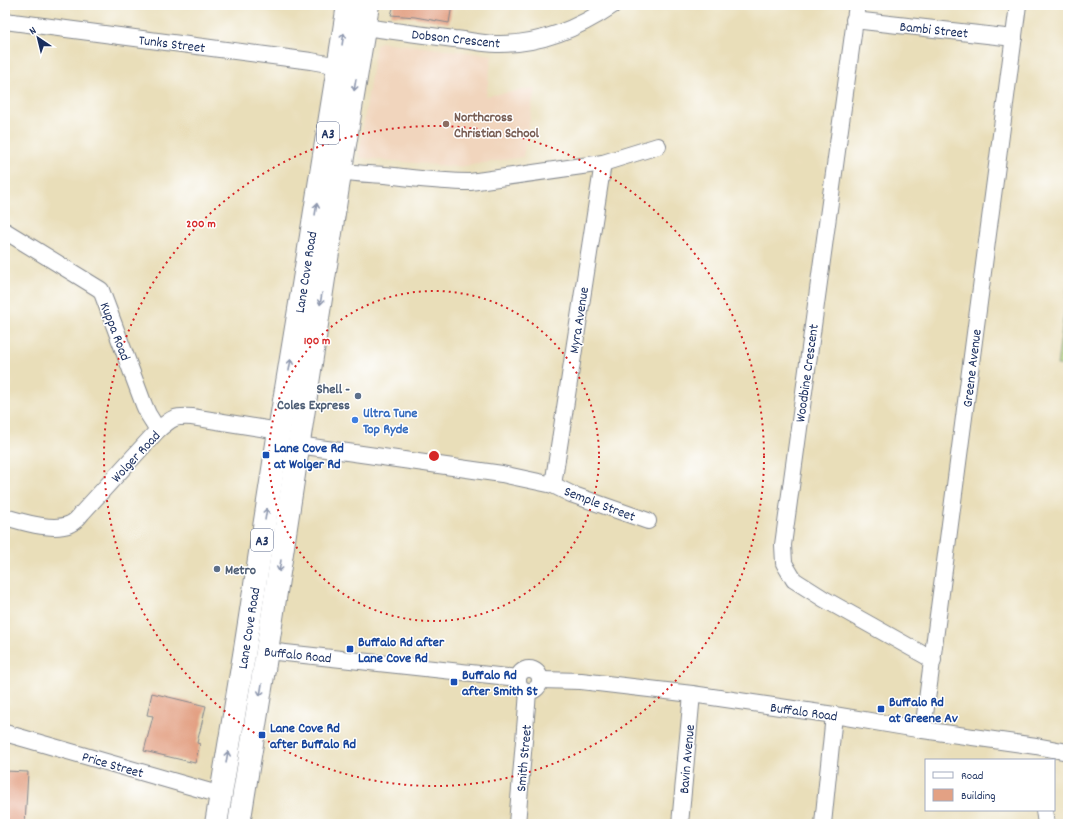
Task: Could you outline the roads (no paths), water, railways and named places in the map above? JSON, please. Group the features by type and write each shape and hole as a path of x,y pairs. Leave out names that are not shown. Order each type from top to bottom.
{"highway":[{"name":"Lane Cove Road","path":"216,824 348,5"},
{"name":"Lane Cove Road","path":"239,824 368,5"},
{"name":"Buffalo Road","path":"245,649 267,651"}],"street":[{"name":"Greene Avenue","path":"923,730 1018,5"},
{"name":"Dobson Crescent","path":"364,27 496,44 509,43 546,37 568,30 591,19 607,7"},
{"name":"Bambi Street","path":"855,13 1014,38"},
{"name":"Woodbine Crescent","path":"855,13 784,537 783,556 784,563 794,580 824,599 933,660"},
{"name":"Tunks Street","path":"5,21 304,60 338,66"},
{"path":"341,171 451,182 470,182 603,163 658,146"},
{"name":"Myra Avenue","path":"552,485 603,163"},
{"name":"Kuppa Road","path":"5,231 101,290 144,405 158,430"},
{"name":"Wolger Road","path":"5,517 46,526 71,524 82,514 158,430 171,419 180,416 279,431"},
{"path":"298,445 502,474 552,485"},
{"name":"Semple Street","path":"552,485 570,494 648,521"},
{"name":"Buffalo Road","path":"267,651 518,678"},
{"path":"525,670 532,670 537,674 540,680 535,690 528,691 524,690 519,685 518,678 525,670"},
{"name":"Buffalo Road","path":"540,680 581,681 692,694 923,730 1036,753 1068,752"},
{"name":"Smith Street","path":"517,824 528,691"},
{"name":"Bavin Avenue","path":"680,824 692,694"},
{"path":"823,824 834,715"},
{"name":"Price Street","path":"5,733 221,795"},
{"path":"1044,811 1046,824"}],"place":[{"name":"Northcross Christian School","path":"446,124"},
{"name":"Shell - Coles Express","path":"358,396"},
{"name":"Ultra Tune Top Ryde","path":"355,420"},
{"name":"Lane Cove Rd at Wolger Rd","path":"266,455"},
{"name":"Metro","path":"217,569"},
{"name":"Buffalo Rd after Lane Cove Rd","path":"350,649"},
{"name":"Buffalo Rd after Smith St","path":"454,682"},
{"name":"Buffalo Rd at Greene Av","path":"881,709"},
{"name":"Lane Cove Rd after Buffalo Rd","path":"262,735"}]}
